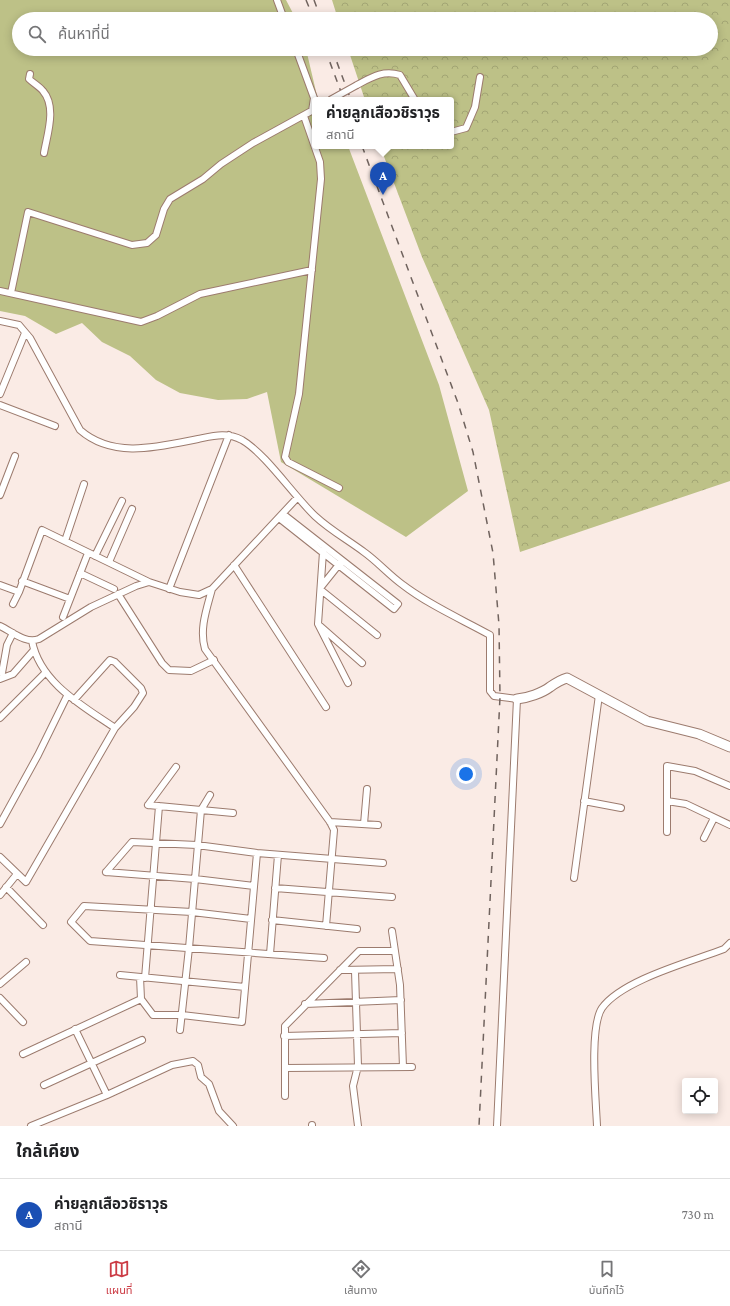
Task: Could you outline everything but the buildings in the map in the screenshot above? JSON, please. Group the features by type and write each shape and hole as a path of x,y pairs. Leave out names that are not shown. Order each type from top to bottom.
{"street":[{"path":"277,0 281,12"},
{"path":"299,56 314,97"},
{"path":"335,97 374,75 389,72 400,75 413,97"},
{"path":"30,74 28,79 44,92 50,104 49,127 44,153"},
{"path":"454,131 466,128 475,107 480,77"},
{"path":"11,293 28,212 132,246 147,243 156,235 164,209 170,199 203,179 221,164 253,143 312,111"},
{"path":"304,116 312,141"},
{"path":"314,149 321,170 312,270 299,394 285,456 288,462 339,488"},
{"path":"0,291 141,322 157,316 200,294 312,270"},
{"path":"0,320 19,325 59,389 80,430 89,438 100,444 116,448 137,449 229,435 242,441 263,459 316,518 365,553 403,585 432,604 490,635 490,692 494,696 517,699 526,698 549,688 559,680 567,678 647,721 699,734 730,747"},
{"path":"0,394 25,333"},
{"path":"0,405 55,426"},
{"path":"169,589 229,435"},
{"path":"0,495 2,481 15,456"},
{"path":"65,541 84,484"},
{"path":"13,604 42,530 149,582 169,589 199,595 212,589 297,498"},
{"path":"95,556 122,501"},
{"path":"109,562 132,509"},
{"path":"281,516 371,587"},
{"path":"324,550 318,624 348,683"},
{"path":"63,617 88,552"},
{"path":"321,589 340,563"},
{"path":"234,565 326,707"},
{"path":"80,573 116,592 162,663 169,670 191,671 214,660"},
{"path":"22,581 70,599"},
{"path":"0,626 26,640 32,641 40,639 116,592 149,582"},
{"path":"0,585 18,592"},
{"path":"212,589 202,629 202,640 205,649 330,822 334,830 326,926"},
{"path":"321,589 377,635"},
{"path":"318,624 362,663"},
{"path":"13,633 7,645 1,676 13,674 34,650"},
{"path":"32,641 34,650 46,672 68,696 115,728"},
{"path":"0,857 26,882 115,728 134,707 143,693 141,688 113,661 107,662 74,700"},
{"path":"0,718 46,672"},
{"path":"574,878 599,695"},
{"path":"0,824 68,696"},
{"path":"497,1126 517,699"},
{"path":"667,832 667,766 695,771 730,786"},
{"path":"176,767 148,805 233,813"},
{"path":"364,824 367,789"},
{"path":"180,1030 186,981 201,810 210,795"},
{"path":"584,801 621,808"},
{"path":"667,801 686,804 730,824"},
{"path":"159,806 141,999 153,1014 182,1014 242,1022 256,853"},
{"path":"704,838 714,818"},
{"path":"330,822 378,825"},
{"path":"254,886 195,879 106,872 132,842 197,845 256,853 383,863"},
{"path":"270,954 274,888 278,855"},
{"path":"0,895 18,874"},
{"path":"6,887 43,925"},
{"path":"274,888 392,897"},
{"path":"251,920 192,912 84,906 71,922 90,941 324,958"},
{"path":"272,920 357,929"},
{"path":"392,931 401,1000 403,1067"},
{"path":"597,1126 595,1032 601,1009 617,992 642,980 724,949 730,943"},
{"path":"285,1096 285,1026 305,1004 359,951 395,951"},
{"path":"0,984 26,962"},
{"path":"340,970 355,971 398,969"},
{"path":"355,971 358,1066 353,1086 358,1126"},
{"path":"120,975 246,987"},
{"path":"0,998 22,1022"},
{"path":"23,1054 141,999"},
{"path":"305,1004 401,1000"},
{"path":"75,1029 107,1095"},
{"path":"284,1036 402,1033"},
{"path":"44,1085 91,1062 142,1040"},
{"path":"31,1126 107,1095 172,1064 193,1061 198,1065 201,1077 209,1084 219,1111 233,1126"},
{"path":"285,1068 358,1066 412,1067"}],"green space":[{"path":"0,0 286,0 292,12 12,12 12,56 308,56 317,97 312,97 312,149 349,149 439,385 468,491 406,537 281,462 267,392 247,399 218,400 180,393 156,380 130,356 102,342 82,323 56,334 25,316 0,311"},
{"path":"332,0 730,0 730,481 520,552 489,410 422,257 381,149 454,149 454,97 364,97 350,56 718,56 718,12 336,12"}],"railway":[{"path":"306,0 311,12"},
{"path":"314,0 318,12"},
{"path":"328,56 343,97"},
{"path":"335,56 350,97"},
{"path":"363,149 458,403 473,452 493,553 499,625 500,697 479,1126"}],"place":[{"name":"ค่ายลูกเสือวชิราวุธ","path":"383,195"}]}
